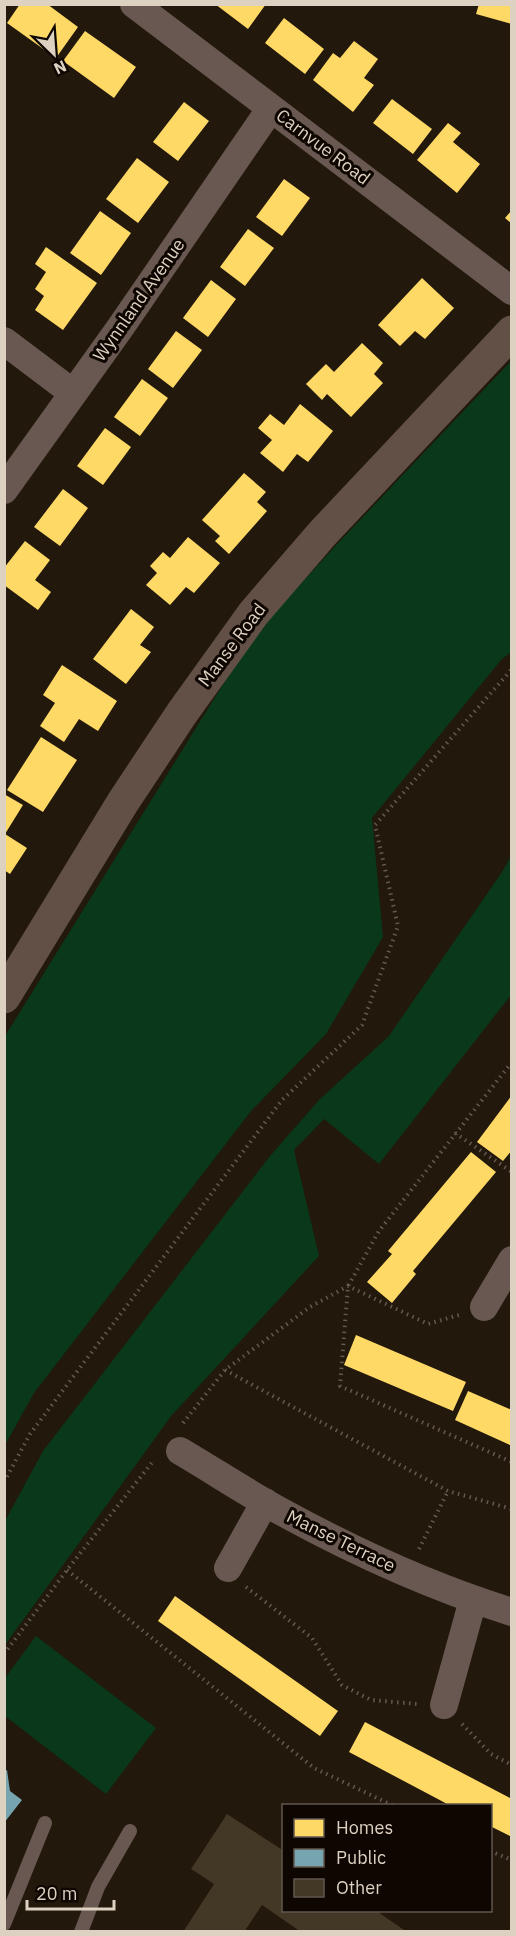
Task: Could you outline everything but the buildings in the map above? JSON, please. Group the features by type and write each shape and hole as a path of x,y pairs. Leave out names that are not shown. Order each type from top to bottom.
{"main road":[{"name":"Manse Road","path":"4,997 123,802 182,713 253,614 322,534 512,332"}],"street":[{"name":"Carnvue Road","path":"134,4 512,291"},
{"name":"Wynnland Avenue","path":"4,490 120,328 271,108"},
{"path":"4,341 73,393"},
{"path":"484,1308 512,1260"},
{"name":"Manse Terrace","path":"174,1443 265,1502 355,1550 442,1589 512,1612"},
{"path":"228,1568 265,1502"},
{"path":"444,1706 473,1600"}],"lane":[{"path":"4,1924 45,1823"},
{"path":"81,1932 98,1887 130,1831"}],"path":[{"path":"4,1482 30,1434 282,1100 362,1025 398,926 375,825 512,669"},
{"path":"512,1062 379,1231 348,1286 340,1386 512,1462"},
{"path":"455,1134 512,1172"},
{"path":"348,1286 428,1324 484,1308"},
{"path":"4,1654 67,1570 174,1443 225,1370 310,1307 348,1286"},
{"path":"225,1370 448,1491 512,1509"},
{"path":"408,1574 448,1491"},
{"path":"228,1568 252,1594 312,1638 342,1685 371,1700 444,1706 491,1754 512,1765"},
{"path":"67,1570 314,1768 390,1804"},
{"path":"492,1852 512,1860"}],"green space":[{"path":"511,361 511,652 501,660 372,818 383,937 326,1034 251,1111 34,1393 5,1445 5,1036 253,636"},
{"path":"511,856 511,995 379,1164 324,1119 294,1150 319,1256 172,1415 5,1645 5,1521 43,1451 270,1156 319,1100 389,1036"},
{"path":"36,1636 156,1728 106,1794 5,1716 5,1678"}]}
